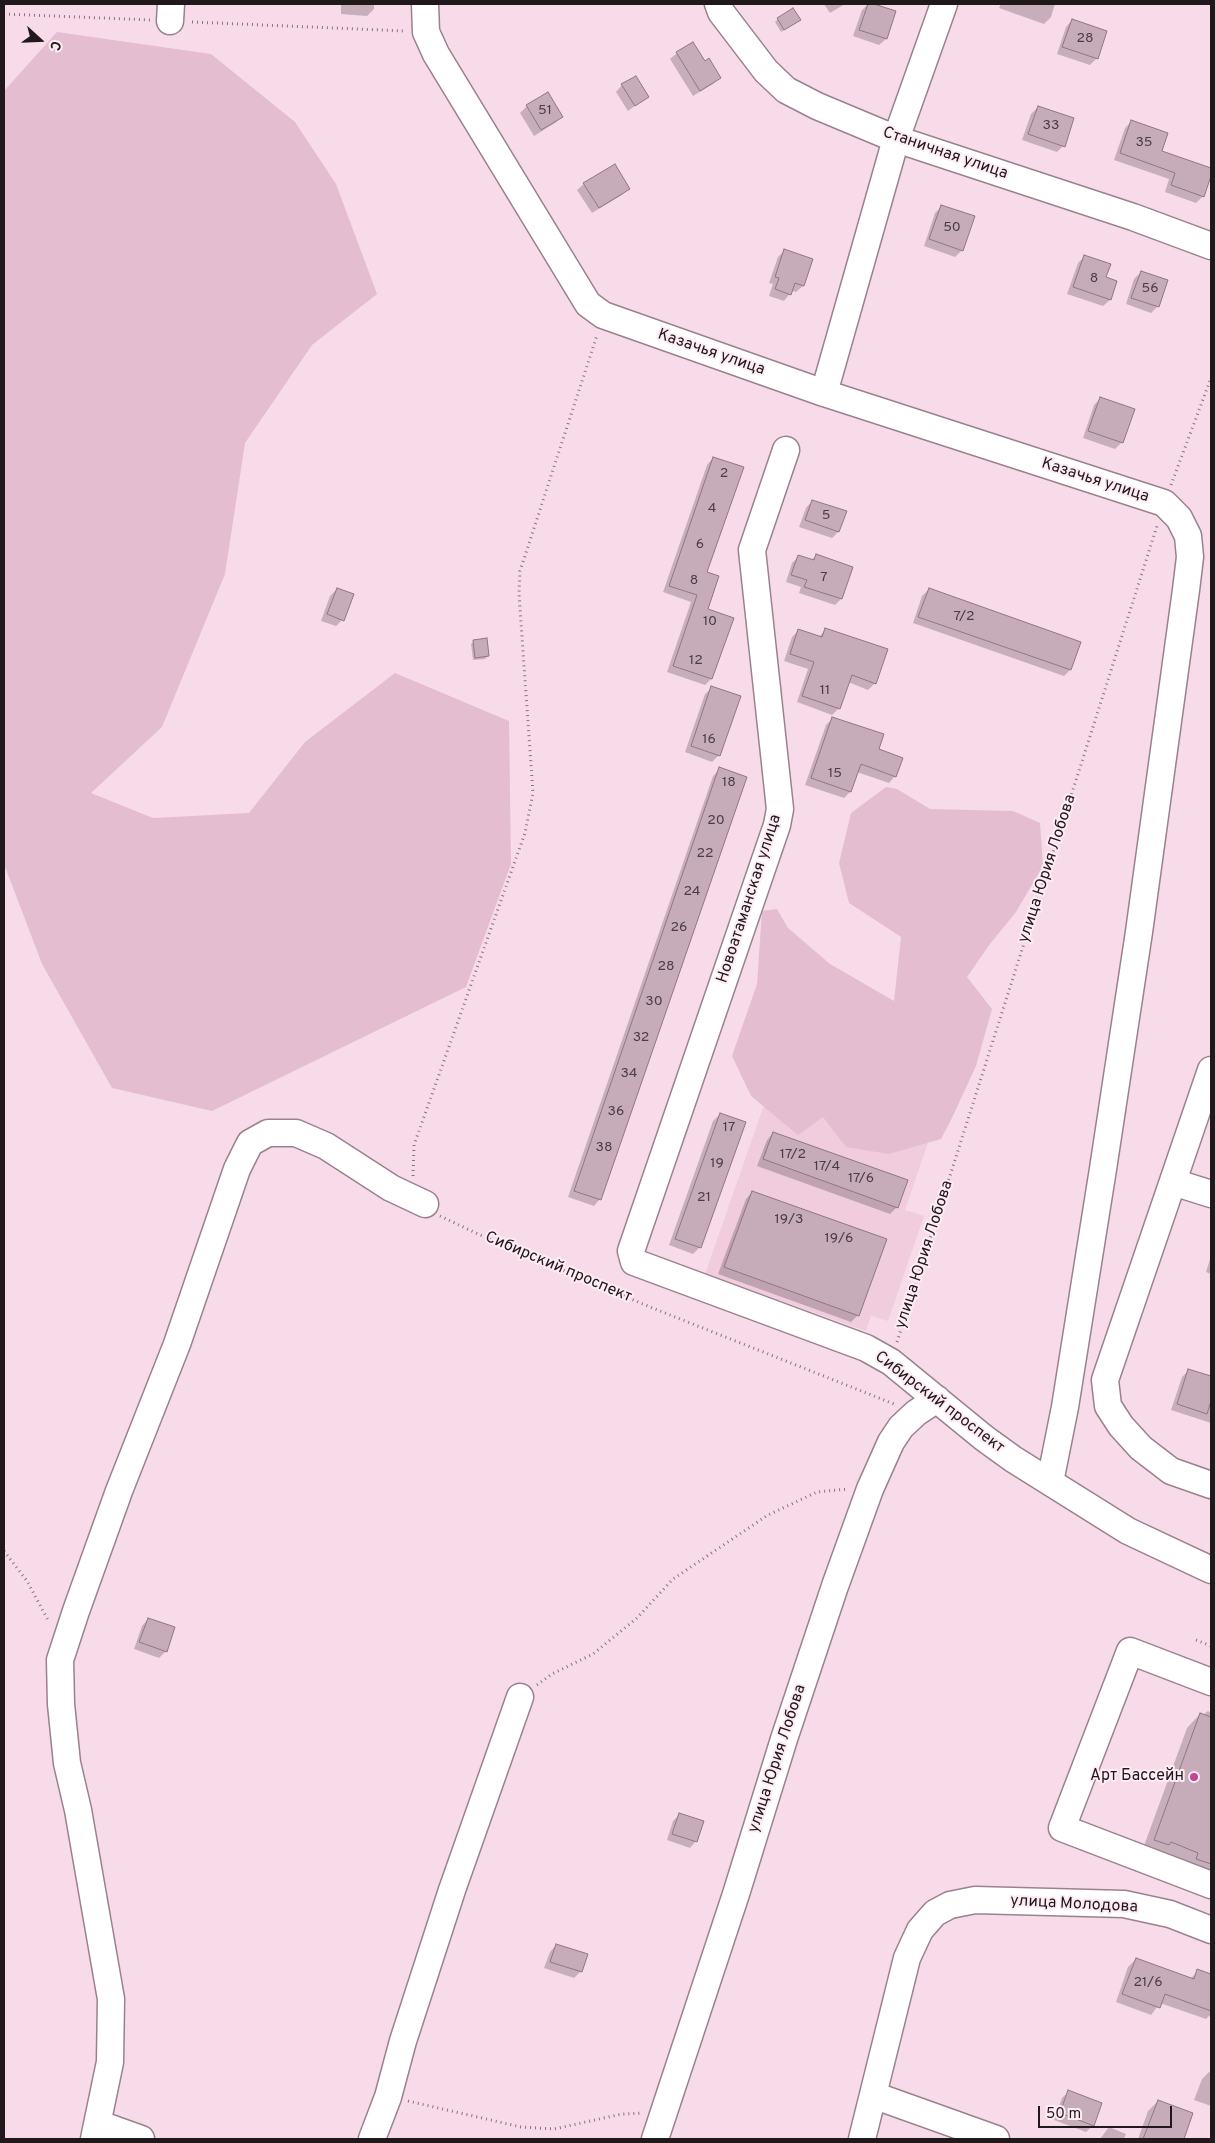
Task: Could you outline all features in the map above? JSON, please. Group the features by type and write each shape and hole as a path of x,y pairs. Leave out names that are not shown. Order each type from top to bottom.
{"street":[{"name":"Казачья улица","path":"425,4 426,32 436,54 588,304 603,315 824,393 1164,503"},
{"name":"Станичная улица","path":"718,4 721,12 766,70 786,90 817,106 896,139 1133,217 1211,246"},
{"path":"824,393 896,139 944,4"},
{"name":"Новоатаманская улица","path":"631,1251 780,809 752,550 786,450"},
{"path":"1050,1482 1065,1407 1103,1169 1148,870 1190,557 1188,536 1179,518 1164,503"},
{"path":"1211,1070 1105,1380 1108,1406 1121,1426 1141,1448 1171,1471 1211,1485"},
{"path":"141,2139 96,2132 110,2062 111,1998 78,1810 66,1762 61,1704 60,1660 119,1491 177,1344 237,1169 250,1142 268,1133 296,1133 326,1146 391,1188 425,1204"},
{"path":"1173,1182 1211,1194"},
{"name":"Сибирский проспект","path":"631,1251 634,1262 648,1269 866,1348 891,1362 926,1406 998,1448 1128,1531 1211,1570"},
{"name":"улица Юрия Лобова","path":"655,2139 736,1894 784,1739 835,1586 870,1489 891,1442 901,1427 926,1406"},
{"path":"1211,1682 1130,1651 1062,1828 1211,1885"},
{"path":"372,2139 388,2097 402,2041 449,1900 520,1697"},
{"name":"улица Молодова","path":"873,2095 907,1958 920,1930 935,1913 950,1906 975,1900 1124,1904 1170,1914 1211,1930"},
{"path":"862,2139 873,2095 996,2139"}],"path":[{"path":"4,14 170,12 426,32"},
{"name":"Сибирский проспект","path":"603,315 520,571 519,594 533,793 525,833 414,1145 412,1180 421,1201 439,1216 478,1234 659,1310 926,1406"},
{"name":"улица Юрия Лобова","path":"891,1362 1164,503 1211,378"},
{"path":"520,1697 552,1674 593,1654 637,1618 673,1579 768,1516 817,1492 870,1489"},
{"path":"4,1551 27,1581 47,1616 50,1625"},
{"path":"1196,1640 1211,1646"},
{"path":"388,2097 521,2127 554,2129 622,2114 663,2113"}],"shaded area":[{"path":"57,32 211,54 295,122 336,184 377,294 312,345 245,443 225,574 162,727 91,793 153,818 249,813 305,742 395,673 509,721 511,864 466,987 212,1111 112,1088 42,964 4,864 4,91"},
{"path":"886,787 897,789 930,809 1013,811 1040,823 1043,866 1016,912 967,977 992,1009 976,1066 941,1139 889,1154 846,1147 823,1117 798,1135 751,1096 732,1056 757,984 762,911 777,909 788,928 830,964 894,1001 901,937 849,903 839,863 851,813"},
{"path":"772,1082 930,1137 905,1210 924,1216 888,1321 871,1316 866,1331 705,1274"}],"building":[{"path":"868,4 896,11 887,39 859,30"},
{"path":"793,8 801,20 784,30 777,18"},
{"path":"1072,19 1107,31 1098,59 1062,47"},
{"path":"693,42 705,61 709,58 721,78 700,91 676,52"},
{"path":"636,76 649,97 635,106 621,84"},
{"path":"548,92 563,117 541,130 526,105"},
{"path":"1038,106 1074,118 1065,147 1028,134"},
{"path":"1131,120 1168,133 1162,151 1211,168 1211,176 1204,197 1171,185 1175,173 1120,153"},
{"path":"615,164 630,189 599,208 583,183"},
{"path":"941,205 975,216 963,251 929,239"},
{"path":"784,249 813,259 804,286 795,283 791,295 775,289 779,278 775,277"},
{"path":"1084,255 1111,264 1106,277 1117,281 1111,300 1073,287"},
{"path":"1141,271 1168,280 1159,307 1131,298"},
{"path":"1100,397 1135,409 1123,443 1088,431"},
{"path":"713,457 744,467 707,572 719,576 708,609 734,618 712,679 673,666 697,595 669,586"},
{"path":"812,500 847,511 839,532 805,520"},
{"path":"816,554 853,567 842,599 804,587 807,580 791,575 798,555 814,560"},
{"path":"337,588 354,594 344,621 327,614"},
{"path":"929,588 1081,642 1071,670 918,617"},
{"path":"825,628 888,649 876,684 852,675 840,709 802,696 814,662 790,654 798,629 822,637"},
{"path":"487,638 489,656 475,658 473,640"},
{"path":"711,686 741,696 720,756 691,746"},
{"path":"832,717 884,734 879,749 903,758 896,777 861,764 851,792 811,778"},
{"path":"719,767 747,777 601,1200 574,1191"},
{"path":"720,1113 746,1122 701,1248 675,1239"},
{"path":"773,1132 908,1180 898,1208 763,1159"},
{"path":"752,1191 887,1239 859,1316 724,1267"},
{"path":"1188,1369 1211,1376 1211,1401 1207,1414 1177,1404"},
{"path":"148,1618 175,1627 167,1652 139,1642"},
{"name":"Арт Бассейн","path":"1200,1713 1211,1717 1211,1864 1196,1859 1198,1853 1171,1842 1169,1845 1154,1840"},
{"path":"679,1813 704,1821 697,1842 672,1834"},
{"path":"556,1944 588,1954 582,1972 550,1962"},
{"path":"1136,1958 1194,1979 1197,1969 1211,1974 1211,2011 1165,1994 1160,2008 1122,1994"},
{"path":"1068,2090 1102,2103 1094,2126 1060,2113"},
{"path":"1158,2100 1193,2113 1184,2139 1143,2139"}],"place":[{"name":"Арт Бассейн","path":"1194,1777"}]}
